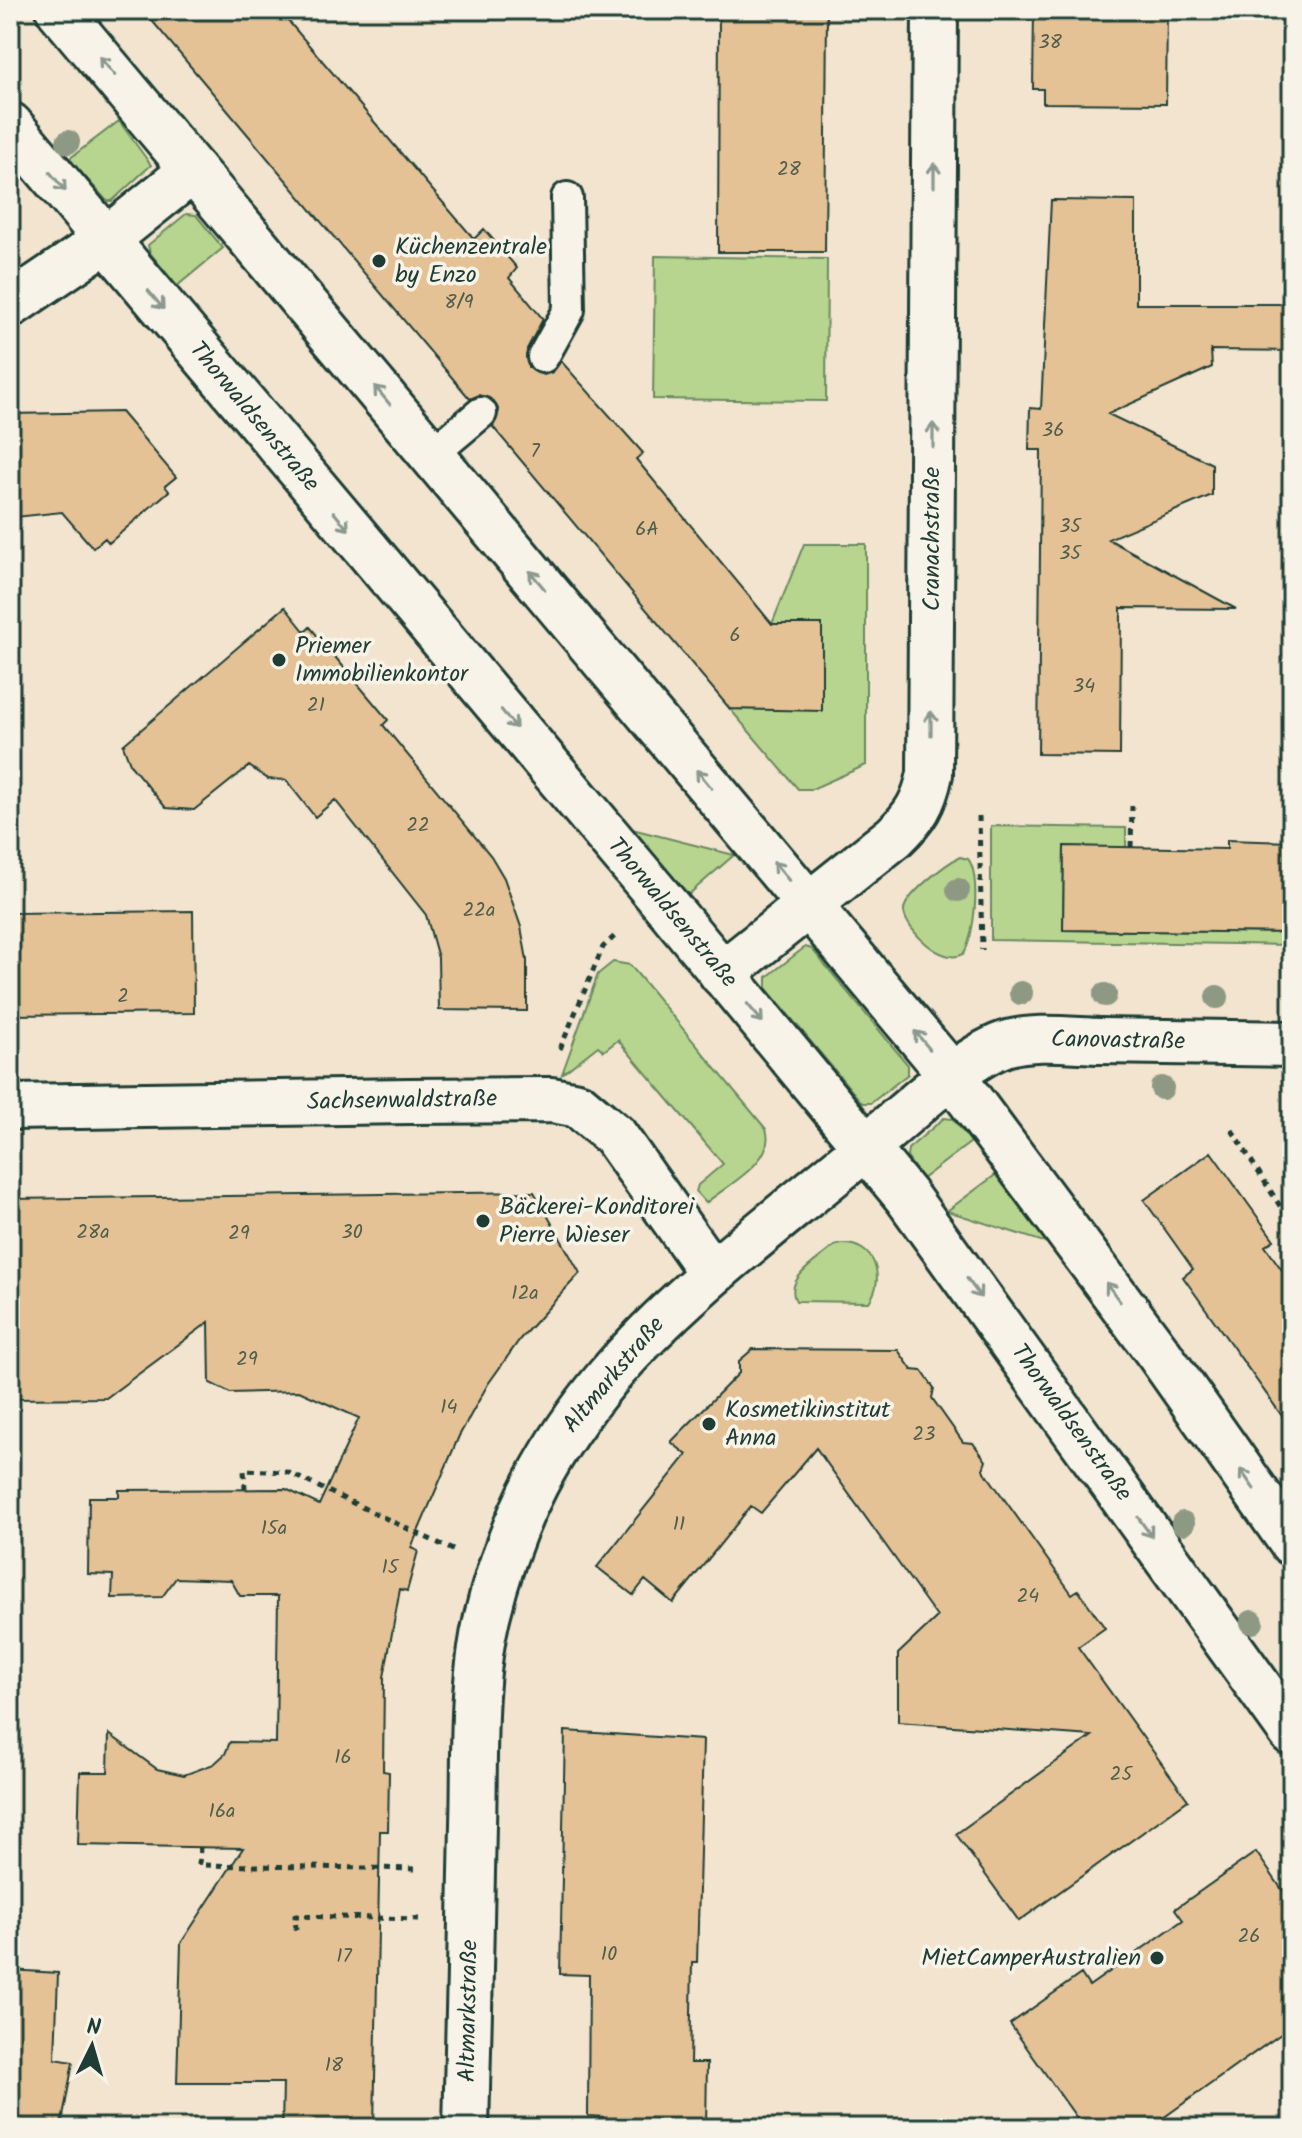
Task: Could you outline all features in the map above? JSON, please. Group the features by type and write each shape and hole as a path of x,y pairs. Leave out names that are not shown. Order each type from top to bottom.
{"main road":[{"path":"59,10 953,1077 1150,1342 1292,1543"},
{"name":"Cranachstraße","path":"722,974 915,816 924,800 930,774 935,10"},
{"name":"Thorwaldsenstraße","path":"10,125 867,1147 937,1237 1292,1733"},
{"path":"10,305 106,240 193,170"},
{"name":"Canovastraße","path":"953,1077 984,1055 1012,1042 1292,1044"},
{"name":"Altmarkstraße","path":"466,2128 477,1681 487,1617 501,1567 540,1475 586,1401 661,1317 711,1272 953,1077"},
{"name":"Sachsenwaldstraße","path":"10,1107 489,1100 552,1100 578,1105 615,1136 711,1272"}],"lane":[{"path":"543,357 569,310 567,198"},
{"path":"432,454 481,413"}],"path":[{"path":"1131,847 1132,806"},
{"path":"979,816 982,950"},
{"path":"556,1059 603,947 617,934"},
{"path":"1232,1130 1292,1225"},
{"path":"245,1489 244,1470 287,1472 458,1552"},
{"path":"200,1847 199,1865 421,1869"},
{"path":"296,1930 295,1916 420,1919"}],"green space":[{"path":"119,121 151,165 112,201 107,201 69,159"},
{"path":"186,214 196,215 223,248 177,286 150,253 148,245"},
{"path":"655,256 827,259 826,401 653,399"},
{"path":"804,544 866,544 866,765 812,789 798,789 730,709 821,710 822,625 772,624"},
{"path":"991,826 1126,828 1126,848 1064,846 1063,930 1292,933 1292,945 991,940"},
{"path":"632,829 734,855 688,895"},
{"path":"960,857 968,859 972,866 975,906 967,946 963,954 955,956 936,951 927,944 911,928 904,912 917,890"},
{"path":"805,947 812,949 908,1065 908,1074 871,1103 862,1103 767,989 767,977"},
{"path":"613,962 630,965 766,1129 764,1152 757,1162 706,1203 696,1192 698,1185 723,1164 618,1040 604,1051 598,1046 562,1074 598,974"},
{"path":"944,1118 953,1119 971,1142 922,1179 907,1157 908,1149"},
{"path":"998,1173 1047,1243 947,1211"},
{"path":"842,1244 863,1249 874,1264 877,1283 869,1302 796,1301 793,1293 798,1277 834,1246"}],"building":[{"path":"143,10 279,10 474,239 484,229 517,268 509,278 543,319 527,349 528,367 544,375 553,372 561,361 643,453 636,459 772,624 822,624 822,711 730,709 493,427 499,411 494,401 479,395 470,399"},
{"path":"719,10 827,10 825,252 718,252"},
{"path":"1034,10 1167,10 1166,104 1043,103 1043,89 1033,89"},
{"path":"1051,200 1136,201 1136,304 1292,304 1292,351 1211,350 1212,367 1108,414 1212,464 1212,495 1108,539 1236,609 1121,608 1120,755 1038,754 1041,450 1029,450 1030,408 1041,409"},
{"path":"121,412 176,477 165,486 169,491 109,543 105,538 93,548 62,512 16,517 15,497 10,497 10,414"},
{"path":"285,607 305,632 310,627 388,720 383,725 491,856 504,878 521,927 527,960 527,1011 439,1010 438,958 426,915 335,800 315,817 286,780 268,779 249,766 194,810 166,808 131,766 123,745"},
{"path":"1227,840 1292,842 1292,933 1063,930 1064,846 1227,849"},
{"path":"193,911 194,1013 10,1015 10,913"},
{"path":"1211,1152 1274,1240 1265,1246 1292,1284 1292,1430 1183,1277 1193,1269 1144,1200"},
{"path":"534,1192 580,1273 520,1339 488,1384 459,1436 411,1548 418,1551 407,1591 400,1589 384,1677 383,1771 389,1772 388,1831 380,1831 374,2128 282,2128 283,2083 177,2083 181,1943 243,1848 78,1845 80,1772 108,1772 109,1734 157,1769 184,1775 214,1764 225,1754 230,1742 276,1743 278,1596 240,1596 231,1580 176,1578 162,1597 112,1598 113,1575 88,1574 89,1497 119,1497 119,1490 286,1489 319,1505 359,1418 299,1391 230,1393 210,1383 209,1322 106,1398 10,1399 10,1199"},
{"path":"753,1349 898,1350 912,1370 922,1371 934,1388 932,1398 963,1442 973,1443 986,1461 983,1469 1002,1496 1072,1594 1078,1590 1105,1628 1078,1647 1188,1800 1019,1921 956,1834 1092,1736 898,1722 898,1654 937,1617 816,1448 761,1513 751,1506 673,1603 645,1580 633,1595 597,1567 687,1455 671,1442 739,1373 739,1361"},
{"path":"565,1731 703,1740 697,1962 692,1962 690,2063 707,2063 706,2128 603,2128 603,2117 588,2116 589,1975 560,1974"},
{"path":"1256,1852 1292,1904 1292,2026 1149,2128 1084,2128 1010,2024 1081,1974 1089,1986 1183,1920 1175,1909"},
{"path":"10,1970 58,1973 55,2059 73,2062 61,2128 10,2128"}],"place":[{"name":"Küchenzentrale by Enzo","path":"379,261"},
{"name":"Priemer Immobilienkontor","path":"279,660"},
{"name":"Bäckerei-Konditorei Pierre Wieser","path":"483,1221"},
{"name":"Kosmetikinstitut Anna","path":"709,1424"},
{"name":"MietCamperAustralien","path":"1157,1958"}]}
